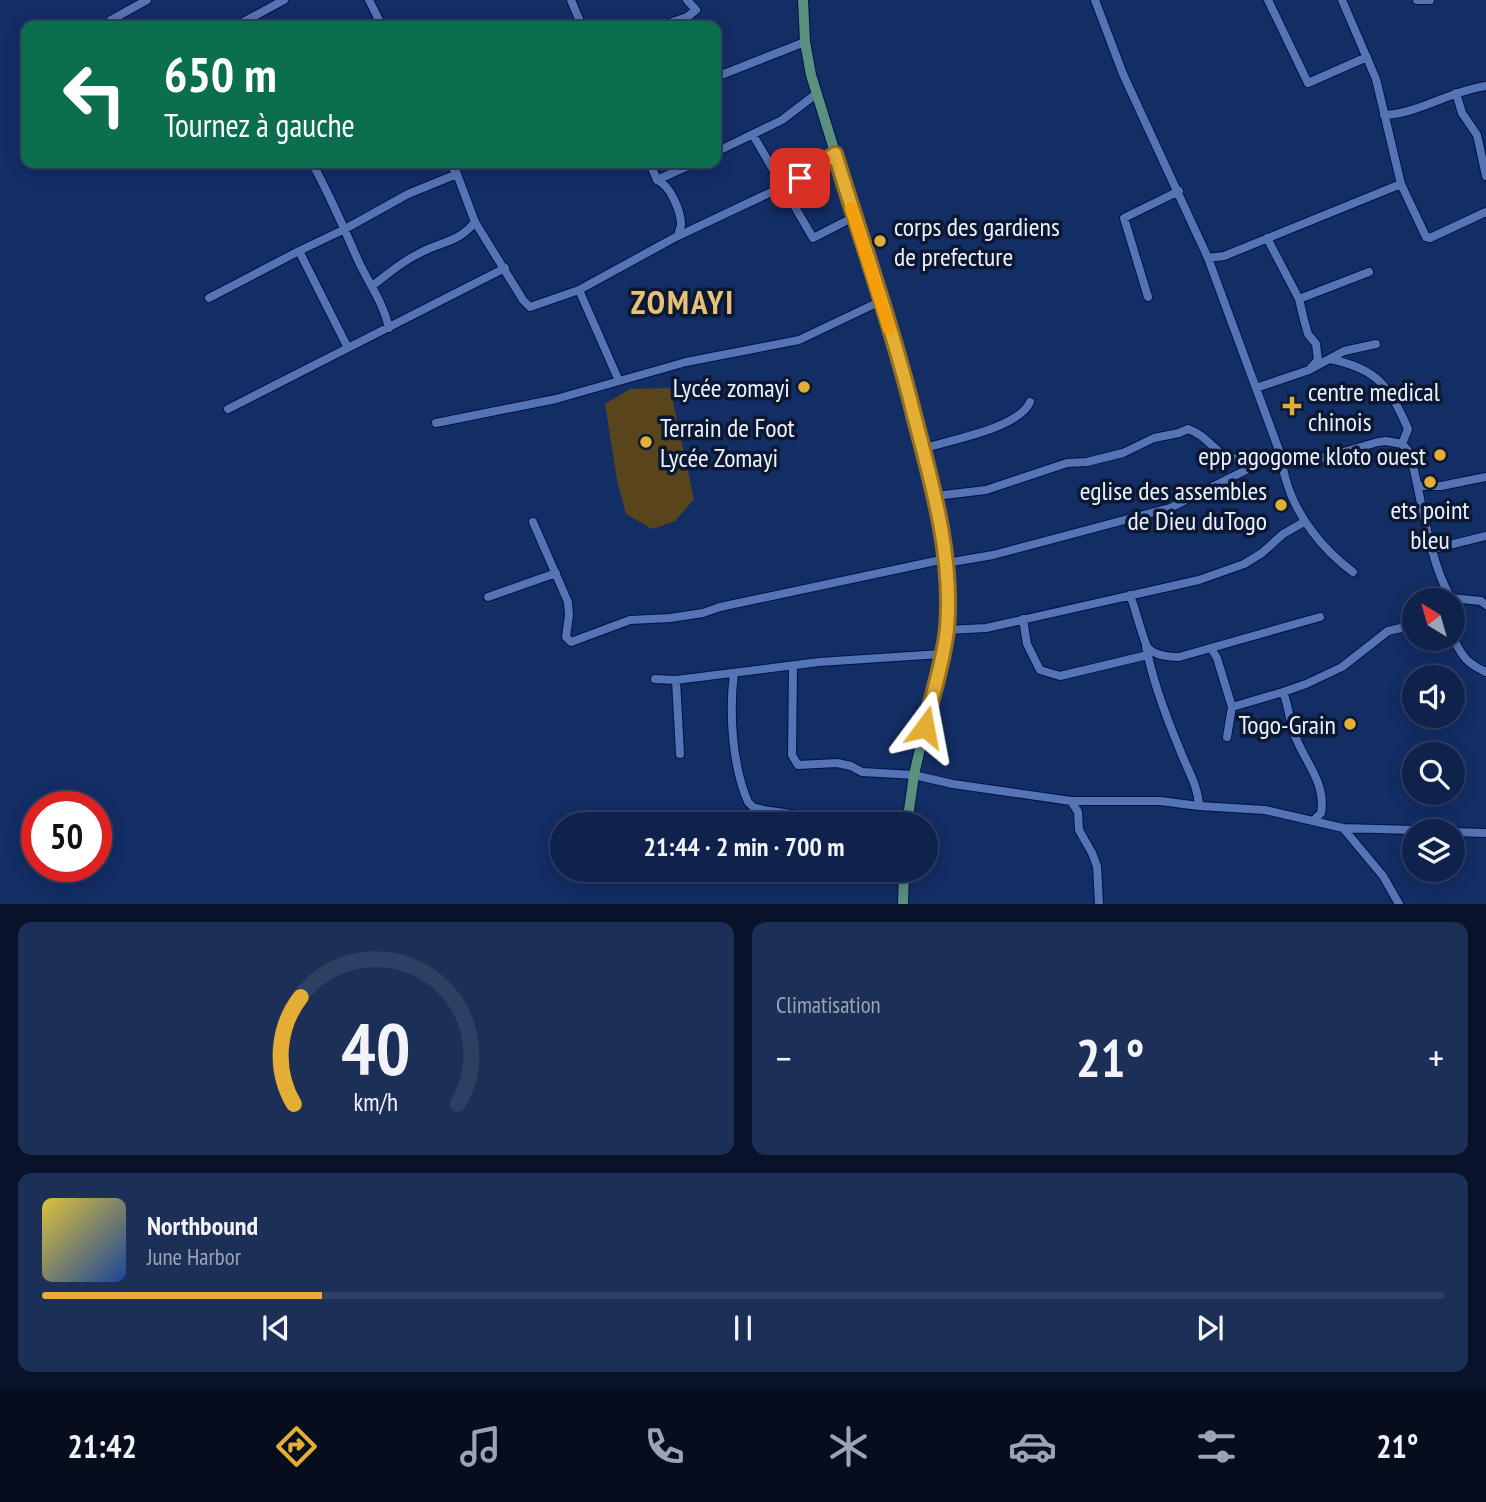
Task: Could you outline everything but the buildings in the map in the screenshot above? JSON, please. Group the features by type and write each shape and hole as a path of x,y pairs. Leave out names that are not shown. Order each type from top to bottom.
{"main road":[{"path":"803,0 804,42 816,94 925,448 945,561 947,629 914,775 909,812"},
{"path":"903,904 904,882"}],"street":[{"path":"111,20 147,0"},
{"path":"247,21 284,0"},
{"path":"369,0 380,21"},
{"path":"571,0 580,21"},
{"path":"675,21 696,10 687,0"},
{"path":"1095,0 1123,74 1208,258 1280,453 1286,481 1304,522 1338,561 1353,572"},
{"path":"1268,0 1308,83 1367,57"},
{"path":"1342,0 1376,79 1402,184 1422,230 1430,238 1486,212"},
{"path":"1417,0 1430,0"},
{"path":"721,74 804,42"},
{"path":"1384,115 1425,106 1456,93 1486,86"},
{"path":"1456,93 1462,113 1477,135 1486,176"},
{"path":"721,150 782,120 816,94"},
{"path":"753,135 813,237 854,217"},
{"path":"453,168 475,222 530,307 579,290 678,236 784,186 835,154"},
{"path":"314,168 356,257 384,308 389,328"},
{"path":"652,168 657,180 665,183 673,194 682,226 678,236"},
{"path":"657,180 683,168"},
{"path":"209,298 408,194 457,174"},
{"path":"1208,258 1224,256 1402,184"},
{"path":"1148,298 1124,218 1178,191"},
{"path":"372,286 419,253 457,239 475,222"},
{"path":"1267,238 1299,299 1308,334 1315,344 1318,360 1309,370"},
{"path":"299,251 348,348"},
{"path":"228,409 505,268"},
{"path":"1299,299 1369,272"},
{"path":"579,290 619,381"},
{"path":"436,423 556,399 686,362 799,340 881,301"},
{"path":"1256,388 1309,370 1344,351 1376,344"},
{"path":"1329,359 1345,362 1373,374 1388,388 1408,429 1402,444"},
{"path":"925,448 1012,421 1026,410 1030,402"},
{"path":"935,496 986,490 1068,463 1087,462 1123,453 1154,438 1188,429 1201,434 1223,456 1242,458 1253,466"},
{"path":"1283,463 1326,457 1378,442 1402,444 1410,453 1445,588"},
{"path":"533,522 568,602 566,637 571,642 630,620 703,613 720,607 945,561 1015,550 1170,508 1280,453"},
{"path":"1419,486 1441,486 1486,477"},
{"path":"947,629 986,628 1184,584 1237,567 1256,557 1283,534 1304,522"},
{"path":"1433,549 1486,536"},
{"path":"488,597 556,573"},
{"path":"1130,595 1152,675 1192,775 1199,806"},
{"path":"1465,600 1484,601"},
{"path":"1023,619 1027,645 1040,670 1060,676 1147,651 1179,657 1320,617"},
{"path":"1231,707 1306,684 1342,667 1388,631 1402,628"},
{"path":"1211,648 1217,658 1231,707 1227,737"},
{"path":"1460,651 1471,665 1486,672"},
{"path":"655,679 676,680 819,662 941,654"},
{"path":"793,667 792,749 795,763 837,763 862,772 914,775 953,784 1071,801 1160,801 1265,810 1343,828 1402,830"},
{"path":"734,673 730,714 732,735 748,802 753,807 777,812"},
{"path":"676,680 680,754"},
{"path":"1283,692 1293,732 1311,765 1321,795 1321,813 1314,820"},
{"path":"1071,801 1078,812 1079,830 1097,866 1101,903"},
{"path":"1343,828 1383,876 1399,904"},
{"path":"1465,832 1486,833"}],"shaded area":[{"name":"Terrain de Foot Lycée Zomayi","path":"670,388 694,499 675,521 652,529 626,514 617,480 605,404 630,389"}],"slow traffic":[{"path":"851,208 889,329"}],"place":[{"name":"corps des gardiens de prefecture","path":"880,241"},
{"name":"Lycée zomayi","path":"804,387"},
{"name":"centre medical chinois","path":"1292,406"},
{"name":"Terrain de Foot Lycée Zomayi","path":"646,442"},
{"name":"epp agogome kloto ouest","path":"1440,455"},
{"name":"ets point bleu","path":"1430,482"},
{"name":"eglise des assembles de Dieu duTogo","path":"1281,505"},
{"name":"Togo-Grain","path":"1350,724"}],"district":[{"name":"ZOMAYI","path":"683,301"}],"route":[{"path":"800,178 835,154 925,448 946,563 947,629 925,727"}]}
